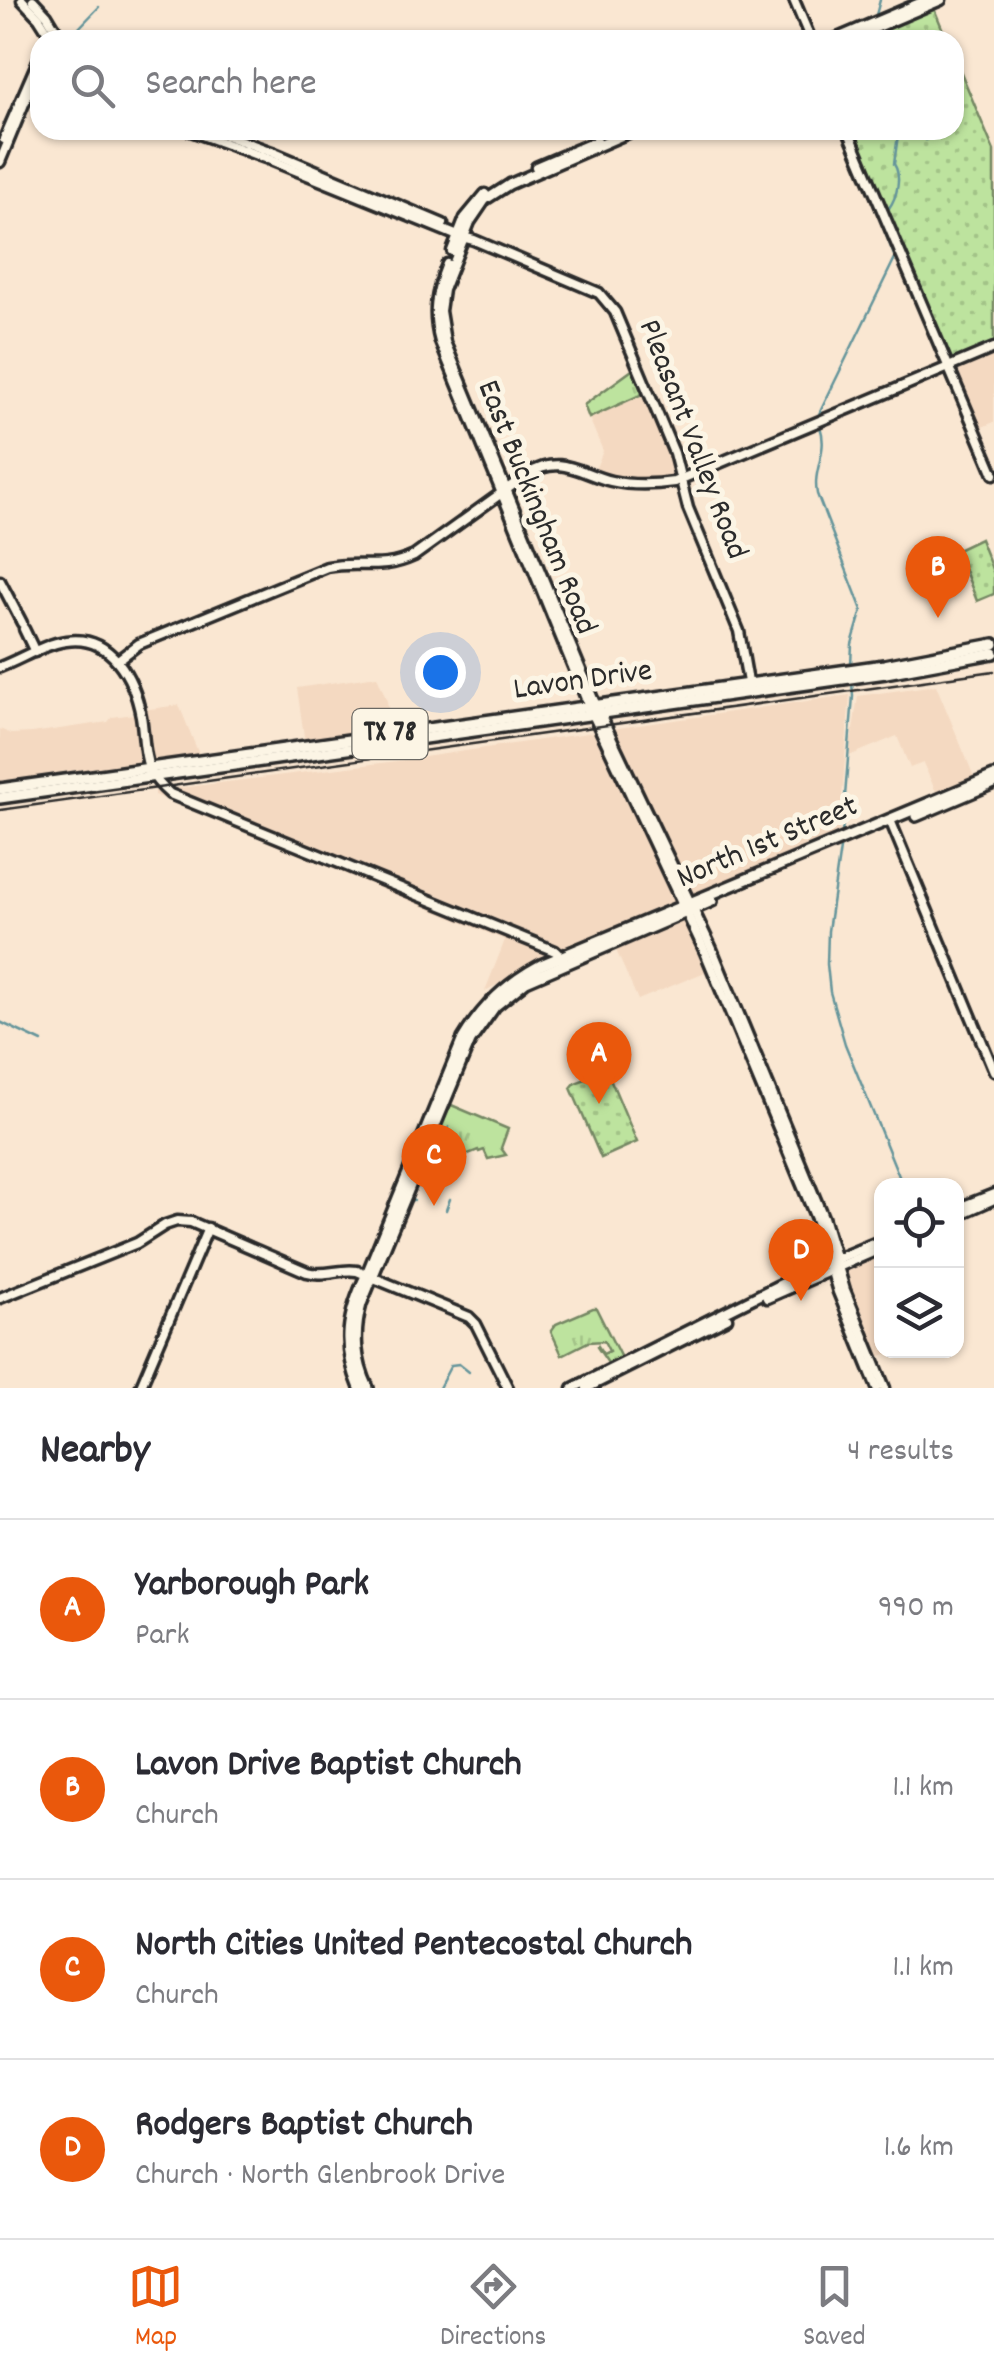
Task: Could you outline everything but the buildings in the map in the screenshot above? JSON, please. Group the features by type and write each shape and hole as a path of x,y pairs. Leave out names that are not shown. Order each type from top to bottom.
{"main road":[{"path":"22,0 47,30"},
{"path":"34,0 55,30"},
{"path":"794,0 807,30"},
{"path":"905,13 927,0"},
{"path":"866,30 941,0"},
{"path":"862,30 874,26"},
{"path":"0,150 30,80"},
{"path":"0,162 30,89"},
{"name":"Pleasant Valley Road","path":"216,140 460,234 586,286 606,300 620,324 668,439 688,508 739,631 749,688"},
{"name":"Pleasant Valley Road","path":"239,140 460,234"},
{"path":"460,234 470,209 504,181 599,140"},
{"path":"460,234 496,192 613,140"},
{"path":"852,140 994,474"},
{"name":"East Buckingham Road","path":"460,234 440,311 446,342 594,710 690,907"},
{"path":"118,660 140,644 327,567 399,563 534,470 558,464 636,485 680,480 994,348"},
{"path":"0,581 35,652"},
{"path":"0,667 66,641 83,641 103,648 118,660 128,676 140,710 152,772 175,798 546,948 563,960"},
{"name":"Lavon Drive","path":"913,665 994,644"},
{"path":"946,663 966,656 970,650"},
{"name":"Lavon Drive","path":"0,790 946,663 994,653"},
{"name":"Lavon Drive","path":"0,798 152,772"},
{"name":"North 1st Street","path":"563,960 989,782"},
{"path":"891,823 994,1071"},
{"name":"North 1st Street","path":"840,844 866,830 891,823"},
{"path":"690,907 817,1221 878,1388"},
{"path":"690,907 720,968 823,1218 833,1264"},
{"path":"546,948 550,954 548,962"},
{"path":"706,953 720,968"},
{"path":"368,1388 356,1337 361,1304 462,1040 478,1015 510,983 548,962 563,960"},
{"path":"400,1202 484,1018 514,989 563,960"},
{"path":"964,1209 994,1196"},
{"path":"0,1298 131,1246 165,1224 185,1221 309,1272 323,1275 351,1270 469,1317 508,1388"},
{"path":"140,1388 208,1228"},
{"path":"573,1388 874,1244"},
{"path":"587,1388 833,1264 874,1251"},
{"path":"360,1388 348,1335 355,1300 370,1276"},
{"path":"858,1330 885,1388"}],"shaded area":[{"path":"994,354 994,422 980,428 956,370"},
{"path":"647,392 672,454 677,478 629,480 595,470 603,451 589,418"},
{"path":"377,676 387,701 391,731 305,743 297,688"},
{"path":"936,685 975,779 937,794 923,763 910,768 897,736 849,756 858,696"},
{"path":"850,695 839,837 692,898 611,729"},
{"path":"179,705 202,757 151,764 143,710"},
{"path":"134,714 141,766 0,786 0,729 11,734 32,733 108,722 112,717"},
{"path":"595,732 679,903 561,951 485,991 505,940 155,795 155,791"},
{"path":"684,919 705,972 638,1000 615,948"},
{"path":"817,1234 825,1260 787,1279 773,1260"},
{"path":"874,1253 874,1353 842,1266"}],"green space":[{"path":"933,6 943,30 876,30"},
{"path":"964,80 994,151 994,346 949,365 854,140 964,140"},
{"path":"635,368 647,392 589,418 584,405"},
{"path":"980,539 994,574 994,594 977,601 957,550"},
{"path":"607,1071 637,1142 601,1158 571,1088"},
{"path":"449,1104 508,1129 501,1148 506,1155 488,1159 484,1150 478,1150 461,1159 438,1151 441,1139 437,1151 430,1151"},
{"path":"593,1308 622,1360 610,1366 597,1347 603,1354 609,1351 604,1341 588,1342 562,1355 551,1331 556,1324"}],"waterway":[{"path":"878,19 880,0"},
{"path":"77,30 99,7"},
{"path":"882,26 885,30"},
{"path":"889,208 898,186 894,164 897,140"},
{"path":"817,418 895,258 882,216"},
{"path":"820,426 823,444 817,494 862,610 852,644 851,664"},
{"path":"842,834 852,682"},
{"path":"841,842 828,931 830,992 845,1044 900,1178"},
{"path":"0,1022 42,1042"},
{"path":"438,1151 449,1127"},
{"path":"446,1210 450,1199"},
{"path":"439,1388 451,1365 459,1364 469,1372"}],"railway":[{"path":"0,810 994,671"}],"place":[{"name":"Lavon Drive Baptist Church","path":"938,618"},
{"name":"Yarborough Park","path":"599,1104"},
{"name":"North Cities United Pentecostal Church","path":"434,1206"},
{"name":"Rodgers Baptist Church","path":"801,1301"}]}
